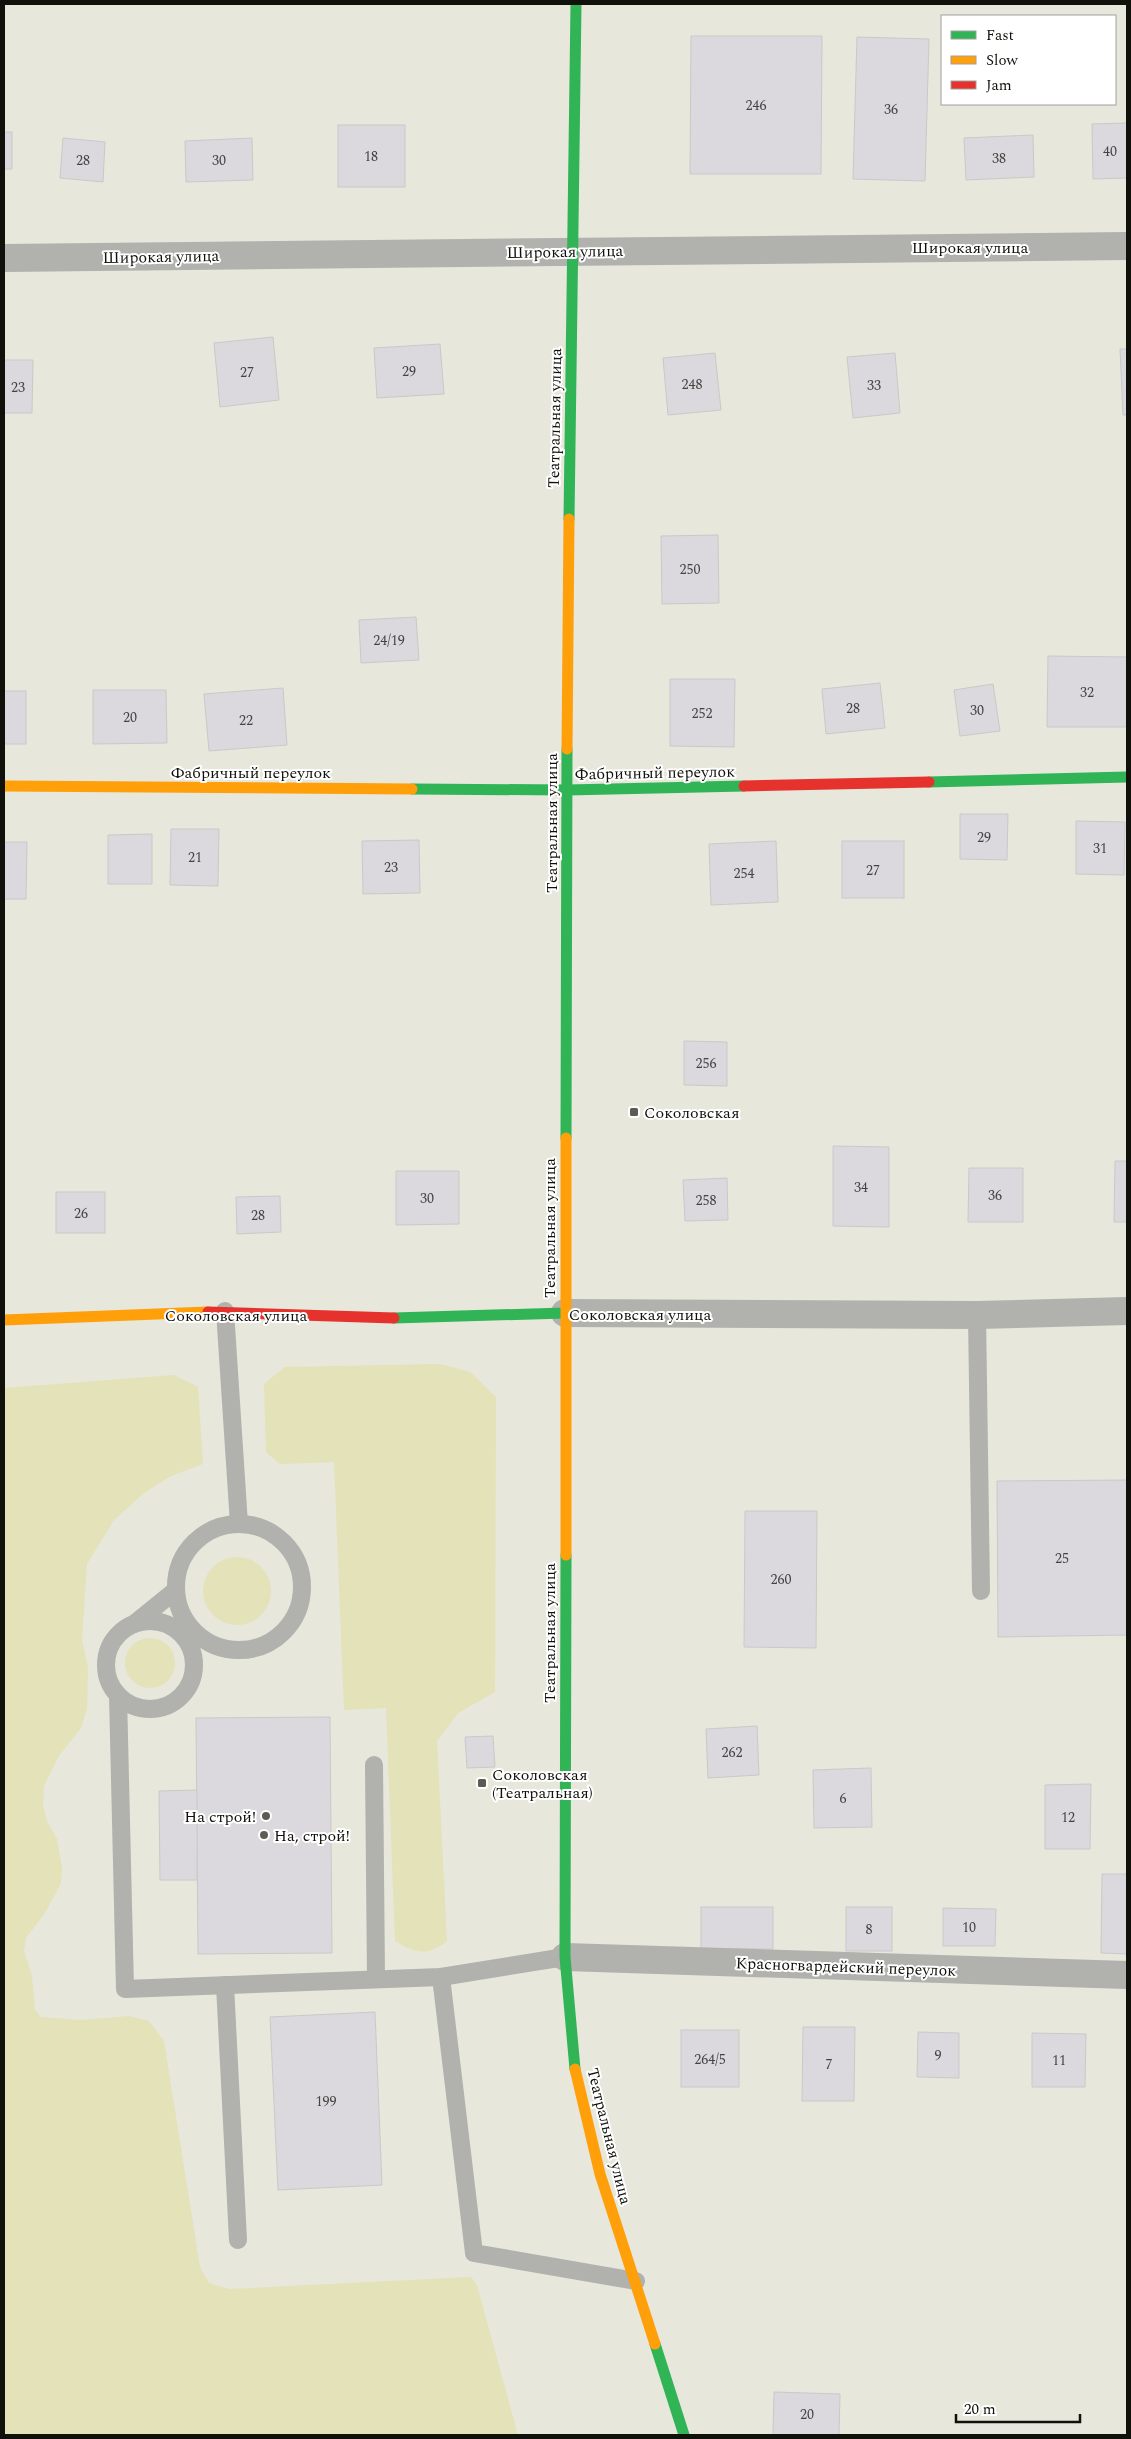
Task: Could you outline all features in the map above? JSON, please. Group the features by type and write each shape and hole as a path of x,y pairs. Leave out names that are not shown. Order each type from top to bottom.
{"main road":[{"name":"Театральная улица","path":"576,4 567,790 565,1956 576,2076 600,2174 684,2435"},
{"name":"Фабричный переулок","path":"4,786 567,790 1127,777"},
{"name":"Соколовская улица","path":"4,1320 225,1311 406,1319 565,1313"}],"street":[{"name":"Широкая улица","path":"4,258 1127,246"},
{"name":"Соколовская улица","path":"565,1313 977,1316 1127,1311"},
{"name":"Красногвардейский переулок","path":"565,1956 1127,1975"}],"lane":[{"path":"225,1311 239,1524"},
{"path":"977,1316 981,1591"},
{"path":"239,1524 260,1528 287,1545 298,1564 302,1585 299,1606 295,1617 282,1634 264,1645 243,1650 213,1646 189,1627 180,1610 176,1590 178,1570 193,1544 209,1531 239,1524"},
{"path":"134,1624 156,1622 176,1630 190,1647 194,1668 190,1683 182,1695 171,1704 158,1708 143,1708 129,1704 118,1695 110,1684 106,1670 107,1656 113,1642 122,1631 134,1624 176,1590"},
{"path":"118,1695 125,1989 441,1977 565,1956"},
{"path":"374,1765 376,1979"},
{"path":"441,1977 474,2253 636,2281"},
{"path":"224,1985 238,2240"}],"shaded area":[{"path":"441,1364 470,1372 496,1397 495,1692 458,1713 437,1741 447,1941 433,1949 421,1951 409,1948 395,1941 386,1708 344,1710 334,1462 280,1464 266,1452 264,1384 285,1367"},
{"path":"174,1375 198,1387 203,1464 171,1476 144,1493 114,1520 87,1564 82,1640 88,1668 87,1709 81,1728 59,1756 44,1786 43,1804 47,1821 57,1839 62,1868 61,1883 45,1913 26,1938 24,1951 32,1976 35,2010 41,2017 81,2020 129,2016 149,2021 164,2041 200,2267 209,2283 229,2289 471,2277 477,2285 518,2435 4,2435 4,1388"},
{"path":"237,1557 250,1560 261,1567 268,1578 271,1591 268,1604 261,1615 250,1622 237,1625 224,1622 213,1615 206,1604 203,1591 206,1578 213,1567 224,1560"},
{"path":"150,1638 160,1640 168,1645 173,1653 175,1663 173,1673 168,1681 160,1686 150,1688 140,1686 132,1681 127,1673 125,1663 127,1653 132,1645 140,1640"}],"building":[{"path":"691,36 822,36 821,174 690,174"},
{"path":"857,37 929,39 925,181 853,179"},
{"path":"1127,123 1127,178 1093,179 1092,124"},
{"path":"338,125 405,125 405,187 338,187"},
{"path":"4,132 12,132 12,169 4,169"},
{"path":"1033,135 1034,177 966,180 964,138"},
{"path":"63,138 105,142 103,182 60,178"},
{"path":"252,138 253,180 186,182 185,141"},
{"path":"273,337 279,400 220,407 214,343"},
{"path":"440,344 444,394 377,398 374,348"},
{"path":"1120,349 1127,349 1127,415 1123,415"},
{"path":"715,353 721,410 668,415 663,358"},
{"path":"895,353 900,413 853,418 847,357"},
{"path":"4,360 33,360 32,413 4,413"},
{"path":"718,535 719,603 662,604 661,536"},
{"path":"416,617 419,660 361,663 359,620"},
{"path":"1048,656 1127,657 1127,727 1047,727"},
{"path":"670,679 735,679 734,747 670,746"},
{"path":"880,683 885,728 826,734 822,689"},
{"path":"993,684 1000,731 960,736 954,690"},
{"path":"283,688 287,745 209,751 204,694"},
{"path":"93,690 166,690 167,743 93,744"},
{"path":"4,691 26,691 26,744 4,744"},
{"path":"960,814 1008,814 1007,860 960,859"},
{"path":"1076,821 1125,822 1124,875 1076,874"},
{"path":"171,829 219,829 218,886 170,885"},
{"path":"152,834 152,884 108,884 108,835"},
{"path":"419,840 420,893 363,894 362,841"},
{"path":"776,841 778,902 711,905 709,844"},
{"path":"842,841 904,841 904,898 842,898"},
{"path":"4,842 27,842 26,899 4,899"},
{"path":"684,1041 727,1042 727,1086 684,1085"},
{"path":"833,1146 889,1147 889,1227 833,1226"},
{"path":"1115,1161 1127,1161 1127,1222 1114,1222"},
{"path":"969,1168 1023,1168 1023,1222 968,1222"},
{"path":"396,1171 459,1171 459,1224 396,1225"},
{"path":"727,1178 728,1220 685,1221 683,1180"},
{"path":"56,1192 105,1192 105,1233 56,1233"},
{"path":"280,1196 281,1232 237,1234 236,1197"},
{"path":"1127,1480 1127,1635 998,1637 997,1481"},
{"path":"745,1511 817,1511 816,1648 744,1647"},
{"name":"На, строй!","path":"330,1717 332,1953 198,1954 196,1718"},
{"path":"757,1726 759,1775 708,1778 706,1729"},
{"path":"493,1736 495,1767 467,1768 465,1737"},
{"path":"871,1768 872,1827 814,1828 813,1770"},
{"path":"1091,1784 1090,1849 1045,1849 1045,1785"},
{"path":"197,1790 197,1880 160,1880 159,1791"},
{"path":"1102,1874 1127,1874 1127,1954 1101,1953"},
{"path":"701,1907 773,1907 773,1949 701,1949"},
{"path":"846,1907 892,1907 892,1951 846,1951"},
{"path":"943,1908 996,1909 995,1946 943,1946"},
{"path":"375,2012 382,2185 278,2190 270,2017"},
{"path":"803,2027 855,2027 854,2101 802,2101"},
{"path":"681,2030 739,2030 739,2087 681,2087"},
{"path":"918,2032 959,2033 959,2078 917,2077"},
{"path":"1032,2033 1086,2034 1085,2087 1032,2087"},
{"path":"774,2392 840,2394 839,2435 773,2435"}],"traffic: fast":[{"path":"569,519 576,4"},
{"path":"566,1138 567,749"},
{"path":"929,782 1127,777"},
{"path":"412,789 567,790 744,786"},
{"path":"394,1318 565,1313"},
{"path":"566,1555 565,1957 575,2069"},
{"path":"655,2344 684,2435"}],"traffic: slow":[{"path":"567,749 569,519"},
{"path":"4,786 412,789"},
{"path":"566,1138 566,1555"},
{"path":"4,1320 208,1312"},
{"path":"575,2069 600,2174 655,2344"}],"traffic: jam":[{"path":"744,786 929,782"},
{"path":"208,1312 394,1318"}],"place":[{"name":"Соколовская","path":"634,1112"},
{"name":"Соколовская (Театральная)","path":"482,1783"},
{"name":"На строй!","path":"266,1816"},
{"name":"На, строй!","path":"264,1835"}]}
